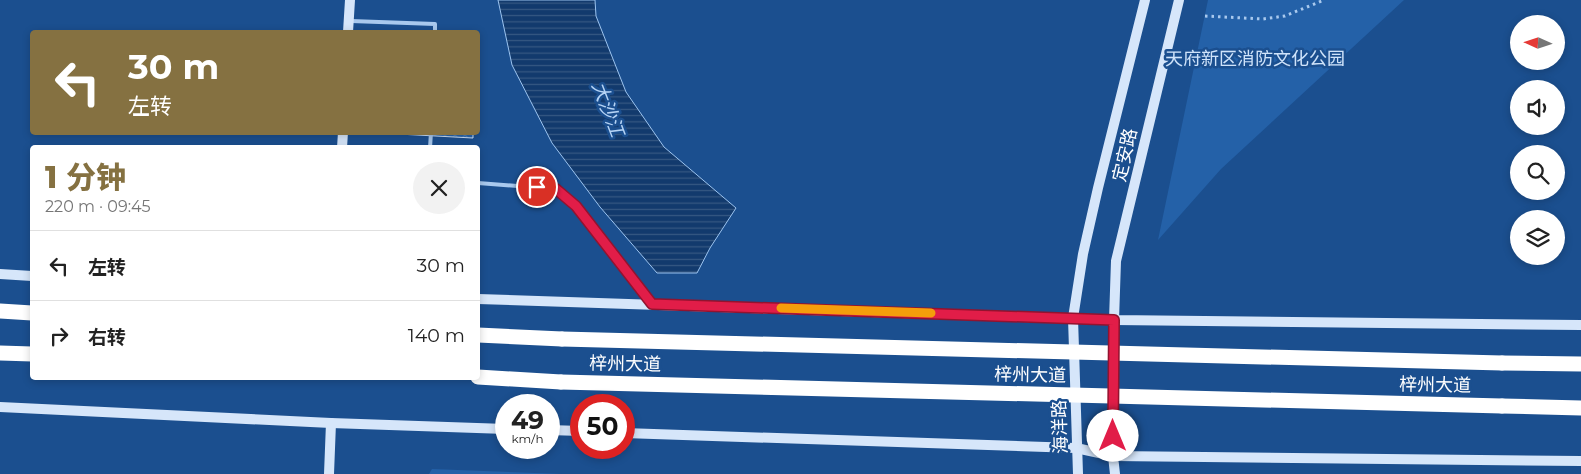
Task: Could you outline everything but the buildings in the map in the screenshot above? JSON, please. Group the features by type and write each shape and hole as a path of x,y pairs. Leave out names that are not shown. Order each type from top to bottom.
{"highway":[{"path":"0,311 30,313"},
{"name":"梓州大道","path":"480,335 562,339 1581,364"},
{"path":"0,353 30,354"},
{"name":"梓州大道","path":"480,377 561,382 1581,408"}],"main road":[{"path":"348,30 350,0"},
{"name":"定安路","path":"1074,318 1083,254 1145,0"},
{"name":"定安路","path":"1114,320 1116,261 1179,0"},
{"path":"0,274 30,276"},
{"path":"480,299 1114,320 1581,325"},
{"name":"海洋路","path":"1074,318 1078,474"},
{"path":"1114,320 1113,456 1115,474"},
{"path":"0,407 331,423 495,429"},
{"path":"329,474 331,423"},
{"path":"635,433 1076,448 1113,456 1581,461"}],"lane":[{"path":"349,21 435,24 435,30"},
{"path":"480,183 556,189 576,206 652,304"}],"path":[{"path":"1205,16 1264,19 1285,16 1324,0"}],"green space":[{"name":"天府新区消防文化公园","path":"1208,0 1404,0 1221,169 1158,240"},
{"path":"432,469 562,474 429,474"}],"water":[{"name":"大沙江","path":"498,0 595,0 596,16 626,92 664,147 736,208 710,248 697,273 657,273 600,207 552,143 512,65"}],"slow traffic":[{"path":"781,308 931,313"}],"route":[{"path":"537,187 556,189 576,206 652,304 1114,320 1113,436"}]}
